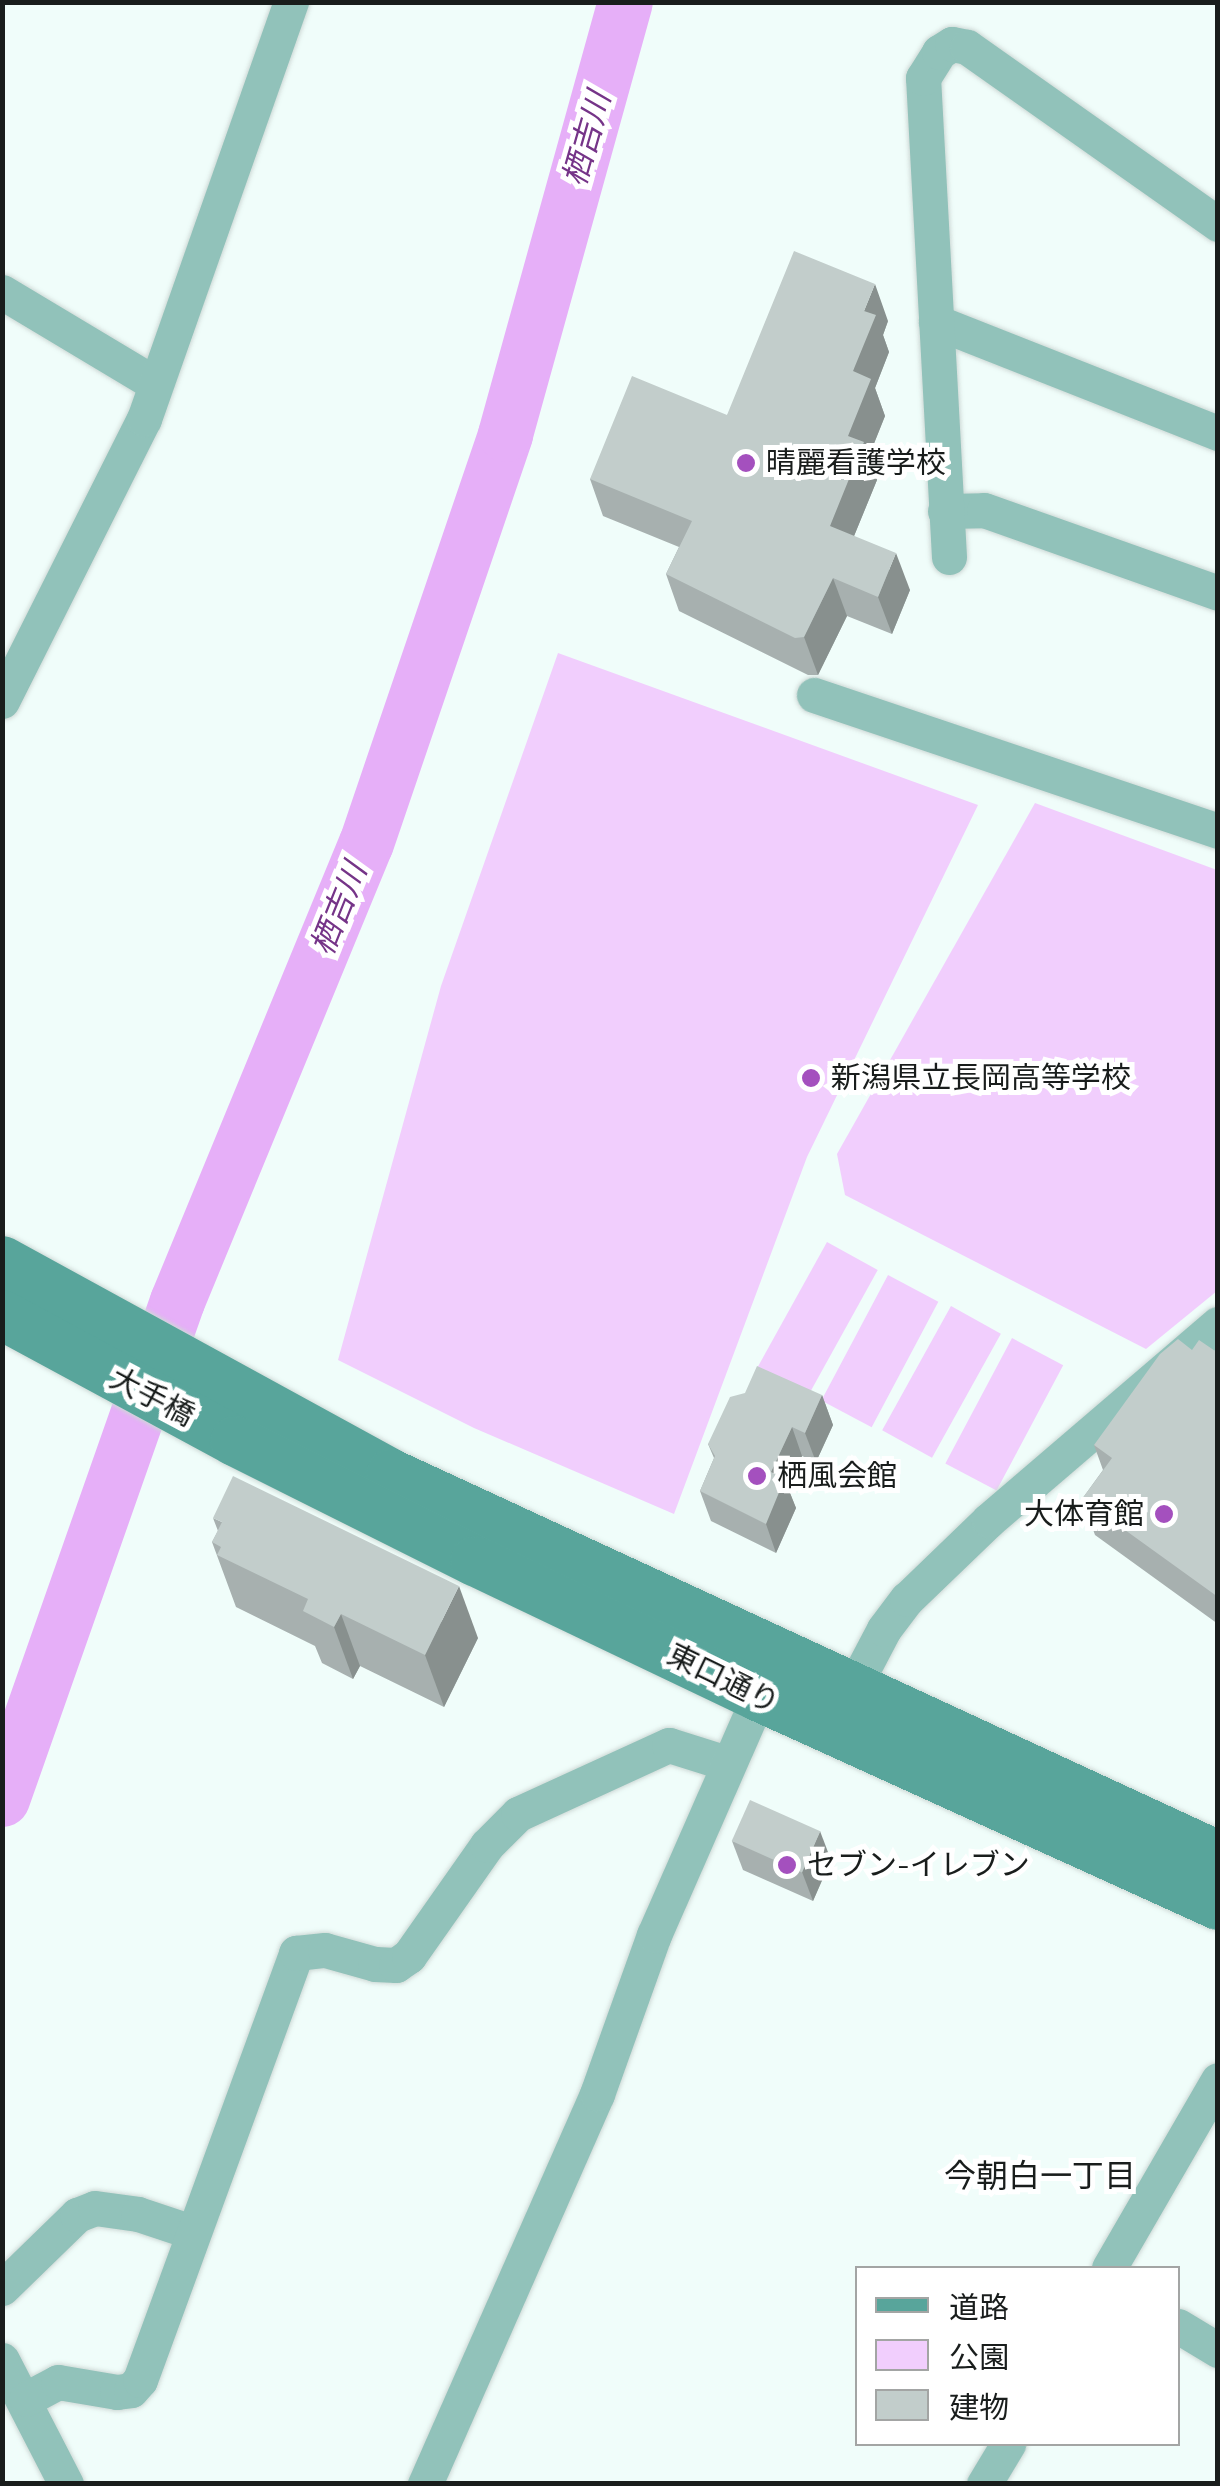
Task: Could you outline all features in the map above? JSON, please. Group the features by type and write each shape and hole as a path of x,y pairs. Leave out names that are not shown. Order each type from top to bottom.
{"street":[{"path":"2,701 144,419 291,2"},
{"path":"949,558 923,78 939,52 952,44 967,47 1218,224"},
{"path":"2,292 156,384"},
{"path":"936,322 1218,433"},
{"path":"945,511 984,510 1218,593"},
{"path":"814,695 1218,831"},
{"path":"2,1261 78,1332"},
{"path":"2,1315 78,1332"},
{"path":"852,1690 884,1628 906,1599 989,1520 1218,1324"},
{"name":"大手橋","path":"78,1332 243,1421"},
{"name":"東口通り","path":"243,1421 391,1474 767,1676 1218,1905"},
{"path":"425,2484 597,2094 654,1935 767,1676"},
{"name":"東口通り","path":"767,1676 852,1690 1218,1856"},
{"path":"26,2399 58,2382 131,2390 140,2380 192,2232 254,2079 296,1953 325,1950 375,1964 396,1965 408,1956 486,1845 518,1814 669,1745 726,1764"},
{"path":"1110,2266 1218,2080"},
{"path":"2,2288 77,2216 95,2208 138,2214 192,2232"},
{"path":"1180,2327 1218,2350"},
{"path":"2,2360 26,2399 66,2484"},
{"path":"984,2484 1007,2446"}],"green space":[{"path":"558,653 978,805 807,1157 674,1514 474,1428 338,1360 441,986"},
{"path":"1035,803 1217,870 1217,1291 1146,1349 845,1195 837,1154"},
{"path":"827,1242 878,1270 808,1395 758,1367"},
{"path":"888,1275 938,1302 872,1427 821,1400"},
{"path":"951,1306 1001,1334 932,1458 882,1430"},
{"path":"1012,1338 1063,1365 997,1491 945,1463"}],"building":[{"name":"晴麗看護学校","path":"794,251 875,284 864,311 876,315 853,371 871,379 848,436 864,442 830,526 896,553 878,597 833,578 804,637 795,638 666,574 692,521 590,479 632,376 727,415"},
{"name":"大体育館","path":"1178,1339 1192,1350 1199,1340 1218,1353 1218,1597 1082,1499 1112,1458 1094,1445 1160,1354"},
{"path":"757,1366 822,1395 805,1433 792,1427 771,1472 785,1478 766,1524 700,1491 715,1456 708,1444 730,1397 745,1393"},
{"path":"233,1476 459,1586 425,1655 341,1614 334,1627 303,1611 308,1599 217,1555 221,1547 212,1542 222,1522 213,1518"},
{"path":"750,1800 820,1831 802,1872 732,1841"}],"waterway":[{"name":"栖吉川","path":"2,1799 177,1301 366,843 505,434 625,2"}],"place":[{"name":"晴麗看護学校","path":"746,463"},
{"name":"新潟県立長岡高等学校","path":"811,1078"},
{"name":"栖風会館","path":"757,1476"},
{"name":"大体育館","path":"1164,1514"},
{"name":"セブン-イレブン","path":"787,1865"}],"district":[{"name":"今朝白一丁目","path":"1040,2176"}]}
